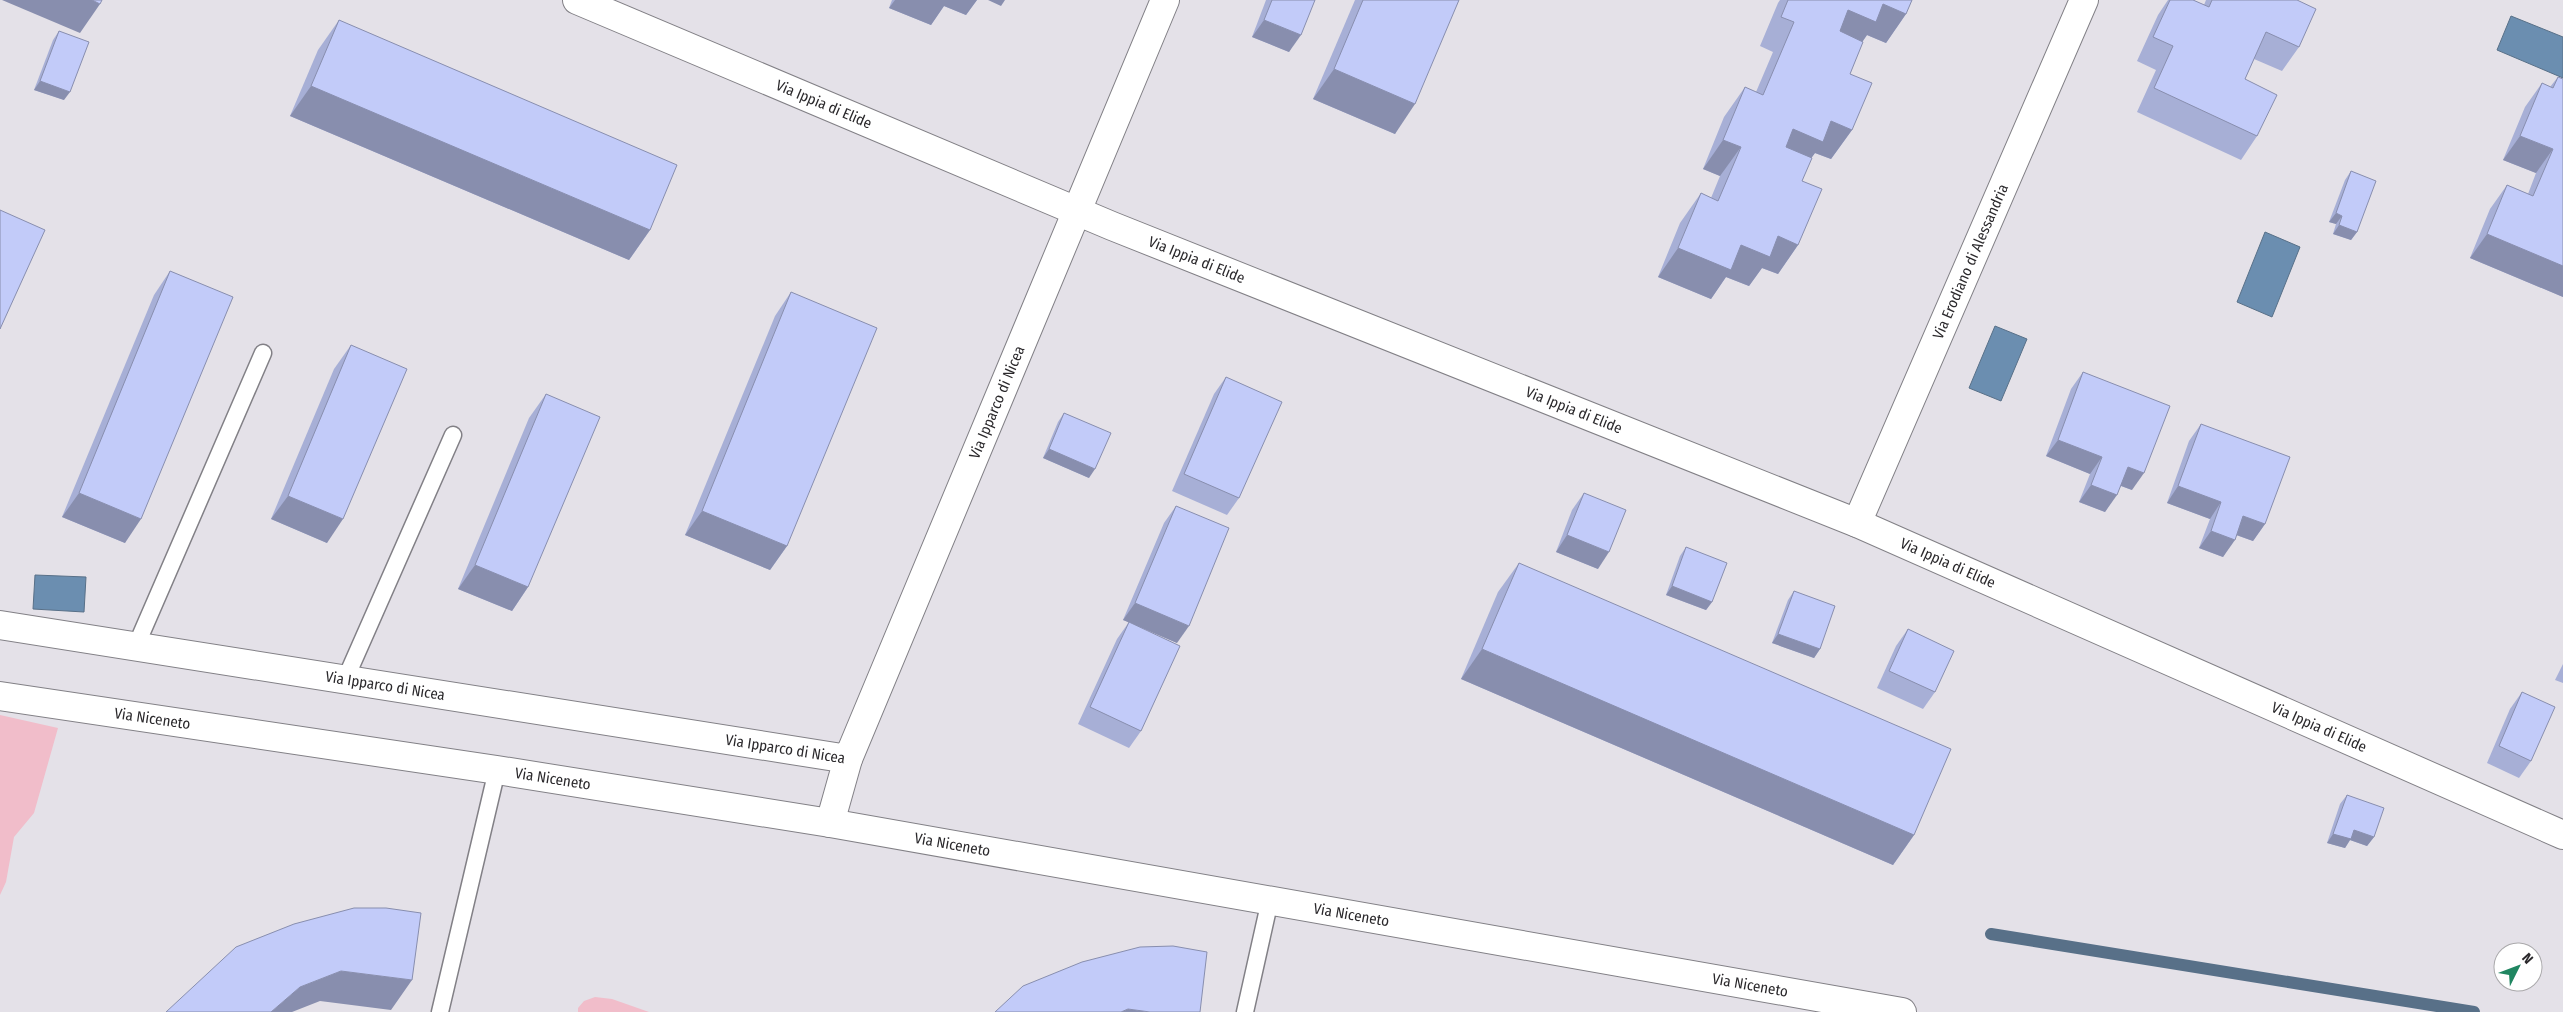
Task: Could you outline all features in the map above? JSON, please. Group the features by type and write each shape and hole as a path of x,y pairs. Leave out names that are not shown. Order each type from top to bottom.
{"street":[{"name":"Via Ippia di Elide","path":"578,0 1076,211 1857,523 2563,835"},
{"name":"Via Ipparco di Nicea","path":"0,624 848,759 1165,0"},
{"name":"Via Erodiano di Alessandria","path":"1857,523 2084,0"},
{"name":"Via Niceneto","path":"0,696 497,770 830,823 1902,1012"},
{"path":"830,823 848,759"}],"lane":[{"path":"136,646 263,352"},
{"path":"345,680 453,436"},
{"path":"440,1012 497,770"},
{"path":"1244,1012 1270,900"}],"shaded area":[{"path":"0,715 58,728 34,813 14,837 6,882 0,895"},
{"path":"595,997 612,999 649,1012 578,1012 578,1008 584,1001"}],"water":[{"path":"2511,16 2563,37 2563,78 2497,50"},
{"path":"2265,232 2300,247 2272,317 2237,302"},
{"path":"1995,326 2027,339 2001,401 1969,388"},
{"path":"35,575 86,577 84,612 33,609"}],"building":[{"path":"92,0 102,0 100,4"},
{"path":"1272,0 1315,0 1301,35 1264,20"},
{"path":"1363,0 1459,0 1415,104 1334,69"},
{"path":"1788,0 1912,0 1906,14 1883,4 1876,22 1848,10 1840,31 1863,42 1850,74 1872,83 1852,130 1831,121 1823,142 1793,129 1786,147 1812,158 1802,181 1822,189 1798,245 1778,236 1770,257 1741,245 1731,270 1678,248 1701,193 1718,201 1741,147 1723,140 1745,87 1763,95 1794,22 1781,17"},
{"path":"2170,0 2193,0 2209,7 2212,0 2297,0 2316,9 2299,47 2266,32 2245,79 2277,95 2257,136 2154,88 2173,46 2153,37"},
{"path":"339,20 677,165 650,230 311,86"},
{"path":"59,31 89,42 70,92 40,81"},
{"path":"2558,77 2563,79 2563,266 2487,234 2507,185 2533,196 2553,149 2520,136 2542,83 2553,88"},
{"path":"2351,171 2376,181 2357,232 2339,225 2342,216 2336,213"},
{"path":"0,210 45,230 0,329"},
{"path":"170,271 233,297 141,519 79,493"},
{"path":"791,292 877,328 787,546 702,511"},
{"path":"351,345 407,369 343,519 288,496"},
{"path":"2083,372 2170,406 2144,473 2128,467 2117,495 2091,485 2102,457 2058,440"},
{"path":"1226,377 1282,402 1239,498 1184,474"},
{"path":"546,394 600,417 528,587 475,565"},
{"path":"1064,413 1111,433 1095,469 1049,449"},
{"path":"2201,424 2290,457 2265,524 2243,516 2235,540 2211,531 2221,502 2178,486"},
{"path":"1584,493 1626,510 1609,552 1567,535"},
{"path":"1176,506 1229,528 1189,626 1135,603"},
{"path":"1686,547 1727,563 1712,602 1672,586"},
{"path":"1519,563 1951,749 1914,835 1482,649"},
{"path":"1794,591 1835,606 1820,649 1778,634"},
{"path":"1129,622 1180,646 1141,731 1090,707"},
{"path":"1908,629 1954,651 1935,692 1889,671"},
{"path":"2522,692 2555,707 2531,761 2499,746"},
{"path":"2347,795 2384,808 2374,837 2354,830 2351,839 2333,834"},
{"path":"354,908 386,908 421,913 412,980 341,971 300,987 271,1012 166,1012 236,947 294,924"},
{"path":"1173,946 1207,952 1200,1012 1150,1012 1128,1009 1121,1012 995,1012 1023,986 1082,962 1140,947"}],"waterway":[{"path":"1991,934 2474,1012"}]}
